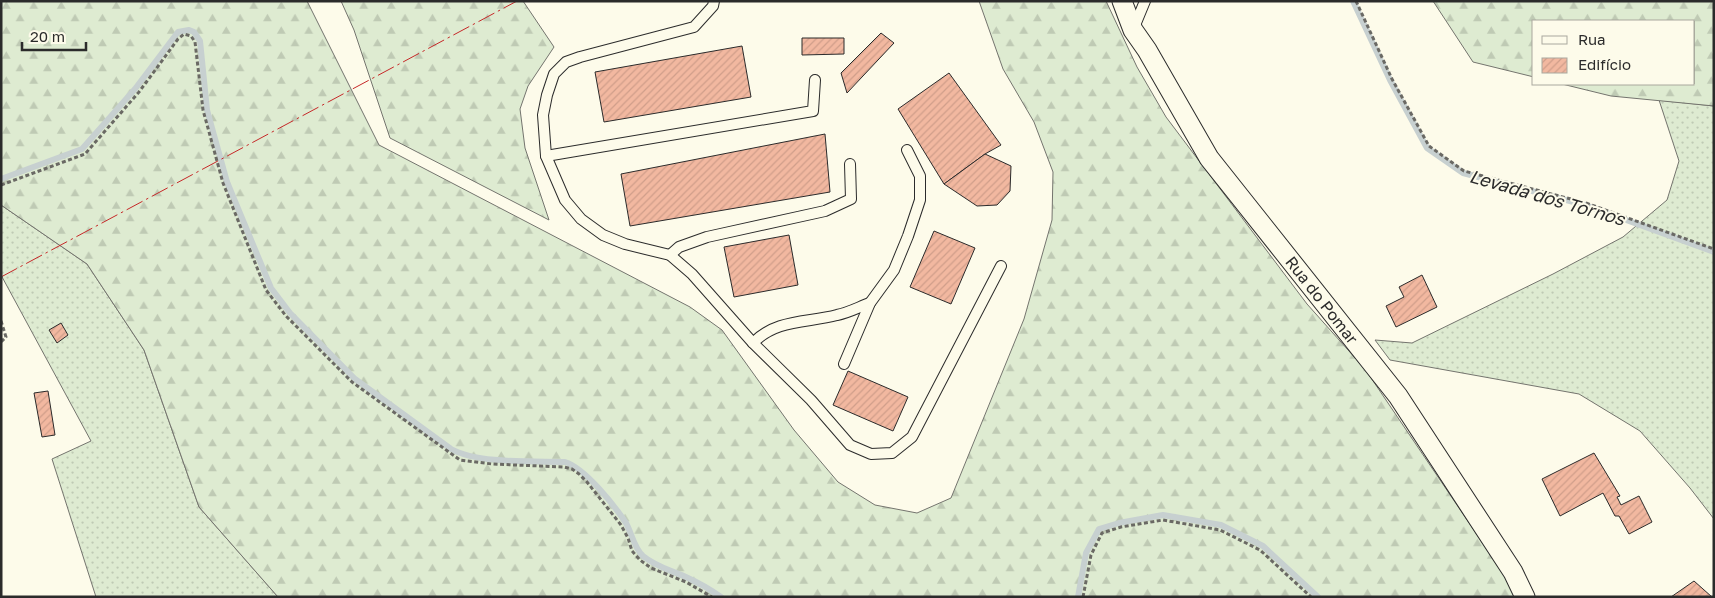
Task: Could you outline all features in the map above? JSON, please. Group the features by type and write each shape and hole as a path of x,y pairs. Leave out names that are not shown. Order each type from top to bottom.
{"street":[{"name":"Rua do Pomar","path":"1122,1 1132,30 1147,50 1209,158 1398,396 1513,572 1525,597"}],"lane":[{"path":"714,1 713,6 694,27 595,52 566,62 554,74 542,115 546,156 565,200 581,219 603,235 626,244 670,255 692,274 753,344 812,400 850,445 871,454 892,453 912,437 1001,266"},
{"path":"1132,30 1145,1"},
{"path":"546,156 813,111 815,80"},
{"path":"844,364 870,304 894,270 920,200 920,176 907,150"},
{"path":"670,255 679,247 707,237 825,211 851,199 850,164"},
{"path":"753,344 762,335 779,325 838,315 870,304"}],"path":[{"path":"1356,1 1392,79 1429,146 1464,171 1586,202 1714,249"},
{"path":"1,185 85,154 139,92 178,39 184,34 192,36 195,42 202,110 223,183 266,290 286,316 352,382 460,460 572,469 587,482 621,525 632,551 640,560 651,568 686,582 712,597"},
{"path":"1,321 6,338 1,342"},
{"path":"1083,597 1091,555 1102,533 1121,527 1163,520 1220,530 1260,550 1311,597"}],"green space":[{"path":"1,1 307,1 379,145 690,307 722,330 794,430 838,482 875,505 917,513 951,498 1024,319 1052,220 1053,172 1034,122 1003,69 979,1 1106,1 1137,67 1166,117 1307,304 1365,369 1503,573 1515,597 278,597 199,507 144,350 87,264 1,205"},
{"path":"341,1 523,1 554,47 528,86 520,109 525,148 549,220 390,138 354,30"},
{"path":"1433,1 1714,1 1714,106 1611,96 1566,85 1695,85 1695,20 1532,20 1532,77 1473,62"},
{"path":"1659,100 1714,106 1714,519 1690,488 1640,431 1579,394 1390,360 1375,340 1412,343 1553,274 1623,237 1667,200 1679,161"},
{"path":"1,205 87,264 144,350 199,507 278,597 96,597 52,459 91,441 1,275"}],"building":[{"path":"881,33 894,43 847,93 841,73"},
{"path":"802,38 844,38 844,54 802,55"},
{"path":"742,46 751,97 604,122 595,72"},
{"path":"949,73 1001,145 985,154 944,184 898,109"},
{"path":"825,134 830,192 630,226 621,174"},
{"path":"985,154 1011,166 1010,191 997,205 977,206 944,184"},
{"path":"934,231 975,248 951,304 910,287"},
{"path":"789,235 798,285 734,297 724,247"},
{"path":"1422,275 1437,307 1396,327 1386,306 1404,297 1399,287"},
{"path":"61,323 68,335 57,343 49,330"},
{"path":"848,371 908,397 893,431 833,405"},
{"path":"48,391 55,435 42,437 34,393"},
{"path":"1594,453 1620,496 1617,497 1621,505 1639,496 1652,522 1629,534 1619,516 1615,516 1603,493 1560,516 1542,479"},
{"path":"1694,581 1712,597 1671,597"}],"waterway":[{"name":"Levada dos Tornos","path":"1353,1 1390,80 1427,148 1463,173 1585,205 1714,252"},
{"name":"Levada dos Tornos","path":"1,179 82,149 135,89 178,32 189,30 194,32 200,41 207,110 227,182 271,288 290,313 355,379 451,449 462,454 490,459 565,462 573,466 590,479 614,507 626,523 635,545 643,556 659,566 696,582 721,597"},
{"name":"Levada dos Tornos","path":"1078,597 1086,553 1099,529 1119,523 1163,515 1221,525 1263,546 1318,597"}],"power":[{"path":"1,277 517,1"}]}
